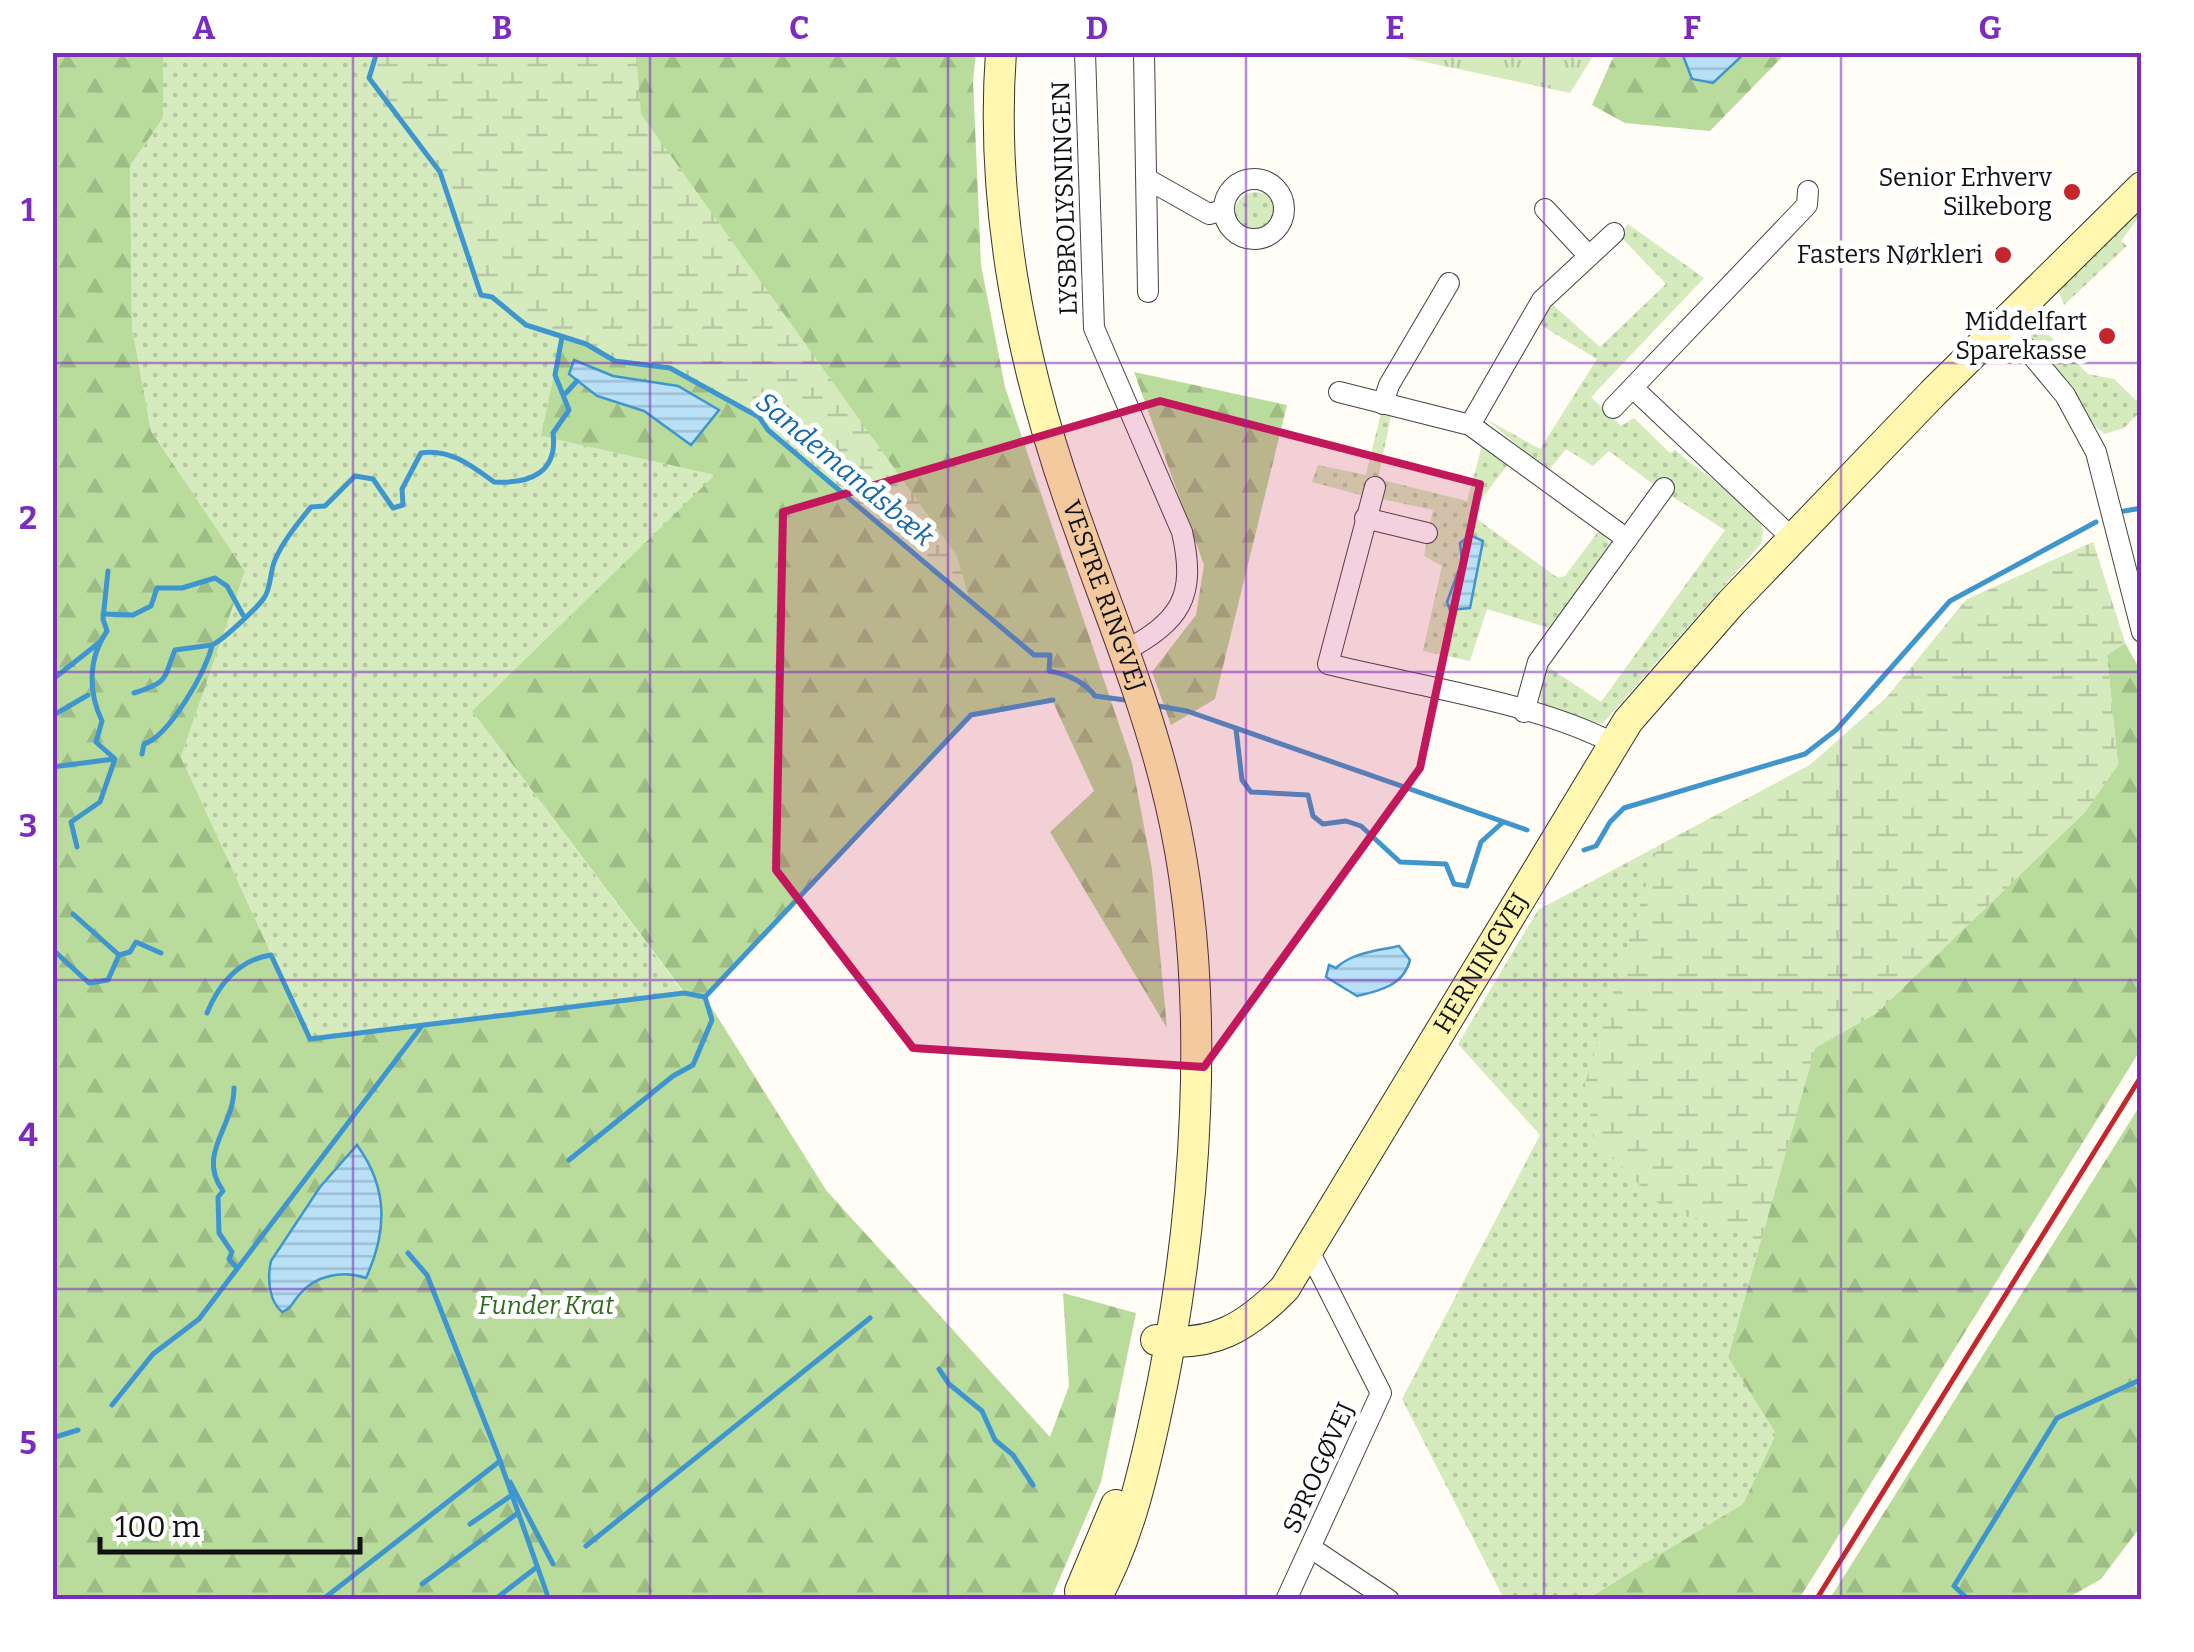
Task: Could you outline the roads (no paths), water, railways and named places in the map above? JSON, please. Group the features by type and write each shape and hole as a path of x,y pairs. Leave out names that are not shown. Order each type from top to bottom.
{"main road":[{"name":"VESTRE RINGVEJ","path":"1001,52 1004,218 1037,394 1170,802 1187,904 1195,1047 1191,1140 1164,1341"},
{"name":"HERNINGVEJ","path":"1164,1341 1193,1344 1218,1338 1245,1324 1285,1288 1613,743 1731,603 2004,322 2142,187"},
{"path":"1076,1600 1115,1511 1164,1341"},
{"path":"1095,1600 1119,1556 1132,1516 1164,1341"}],"street":[{"name":"LYSBROLYSNINGEN","path":"1085,52 1094,328 1182,532 1188,560 1188,588 1177,613 1156,634 1123,652"},
{"path":"1144,52 1148,292"},
{"path":"1148,180 1209,214 1224,210"},
{"path":"1613,408 1807,205 1808,191"},
{"path":"1545,209 1590,256"},
{"path":"1470,425 1542,300 1614,233"},
{"path":"1384,404 1389,386 1449,283"},
{"path":"2004,322 2065,395 2096,452 2142,632"},
{"path":"1633,388 1793,539"},
{"path":"1338,392 1470,425 1627,538"},
{"path":"1375,487 1328,664 1524,712 1588,730 1613,743"},
{"path":"1524,712 1538,662 1664,488"},
{"path":"1365,518 1427,534"},
{"name":"SPROGØVEJ","path":"1286,1600 1381,1393 1309,1251"},
{"path":"1311,1548 1389,1600"}],"water":[{"path":"1682,52 1745,53 1713,83 1692,79"},
{"path":"574,360 613,376 678,386 719,410 691,445 644,411 597,396 569,374"},
{"path":"1470,535 1483,541 1470,608 1450,610 1447,602 1462,561 1460,543"},
{"path":"1399,946 1410,960 1407,969 1397,981 1382,989 1357,996 1326,977 1329,965 1336,968 1358,955"},
{"path":"357,1145 375,1178 381,1211 378,1244 366,1278 339,1275 321,1279 282,1312 270,1289 271,1261 320,1187"}],"waterway":[{"name":"Sandemandsbæk","path":"377,52 369,78 440,172 481,295 492,297 526,325 586,344 615,361 670,368 759,417 768,430 1034,655 1050,655 1049,671 1074,679 1095,696 1125,700"},
{"path":"142,754 144,744 164,729 185,702 212,645 264,598 278,553 311,507 325,506 355,476 373,479 393,508 403,505 402,489 421,453 451,456 494,482 520,481 539,473 551,457 553,433 569,410 555,375 562,337"},
{"path":"566,393 577,381"},
{"path":"2124,511 2142,508"},
{"path":"1584,850 1596,846 1624,808 1805,754 1836,730 1950,601 2096,522"},
{"path":"77,847 71,822 100,802 115,759 96,742 102,721 92,687 96,652 107,631 103,619 108,571"},
{"path":"103,614 133,615 151,606 157,588 182,588 215,578 227,586 243,615"},
{"path":"52,680 100,642"},
{"path":"134,693 164,678 175,650 212,645"},
{"path":"52,716 88,695"},
{"path":"207,1013 231,975 249,962 271,955 310,1039 684,993 705,997 971,715 1053,700"},
{"path":"1158,706 1187,711 1527,830"},
{"path":"1236,729 1242,780 1251,792 1308,795 1313,816 1323,824 1346,821 1361,826 1400,862 1446,864 1454,884 1467,886 1481,842 1502,823"},
{"path":"52,767 114,759"},
{"path":"73,914 119,955"},
{"path":"52,949 89,983 108,980 119,955 130,952 136,942 161,953"},
{"path":"569,1160 673,1076 693,1065 712,1020 705,997"},
{"path":"112,1405 153,1354 199,1319 421,1027"},
{"path":"234,1088 213,1165 223,1191 218,1197 219,1233 237,1268"},
{"path":"408,1253 427,1275 501,1463"},
{"path":"586,1546 870,1318"},
{"path":"939,1369 949,1384 982,1411 995,1440 1013,1455 1033,1485"},
{"path":"1969,1600 1954,1586 2057,1418 2142,1379"},
{"path":"52,1438 78,1430"},
{"path":"322,1600 500,1461 547,1594"},
{"path":"510,1482 553,1564"},
{"path":"470,1524 512,1495"},
{"path":"422,1584 518,1513"},
{"path":"494,1600 537,1567"}],"railway":[{"path":"1816,1600 2142,1075"}],"place":[{"name":"Senior Erhverv Silkeborg","path":"2072,192"},
{"name":"Fasters Nørkleri","path":"2003,255"},
{"name":"Middelfart Sparekasse","path":"2107,336"}],"park label":[{"name":"Funder Krat","path":"546,1306"}]}
